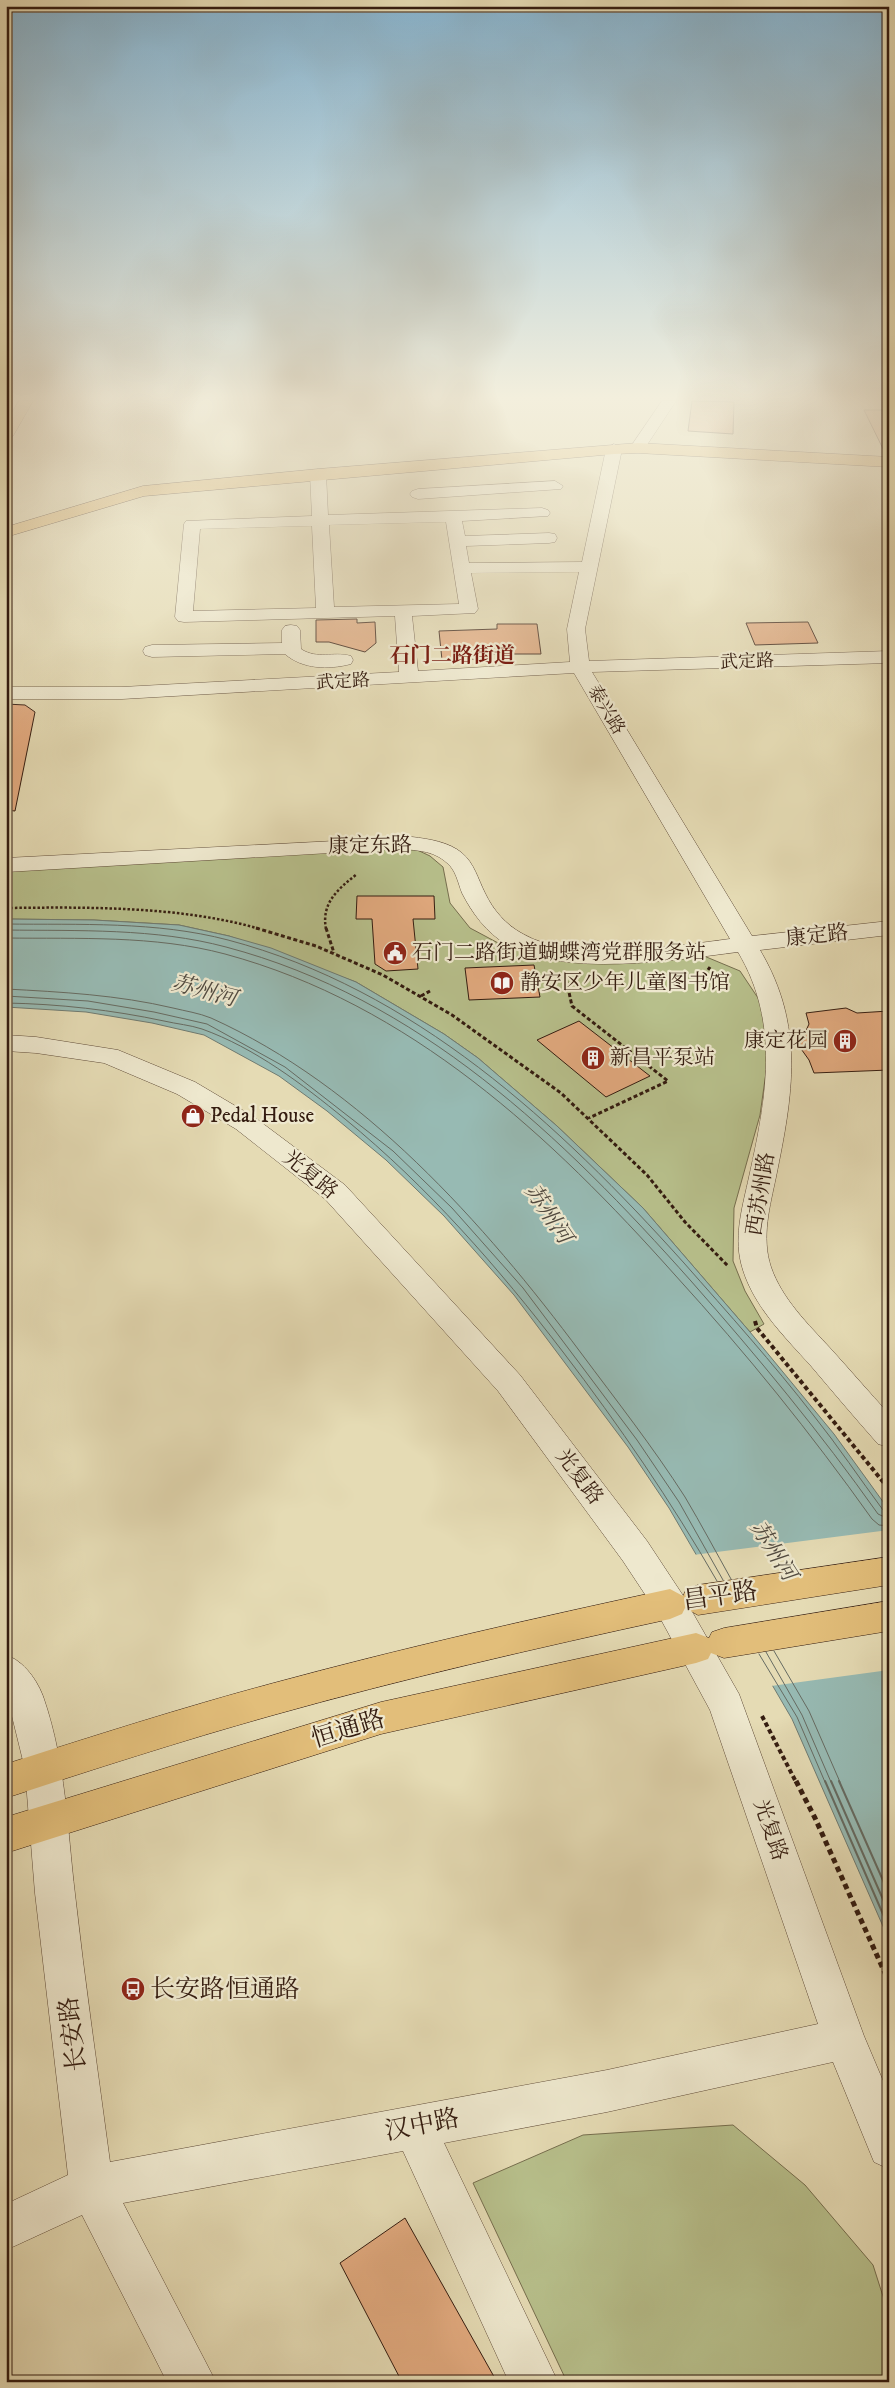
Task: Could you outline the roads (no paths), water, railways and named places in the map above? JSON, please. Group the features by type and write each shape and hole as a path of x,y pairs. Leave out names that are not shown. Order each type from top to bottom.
{"main road":[{"path":"6,524 44,512"},
{"path":"6,532 73,512"},
{"name":"昌平路","path":"684,1602 889,1570"},
{"name":"恒通路","path":"6,1781 120,1744 308,1689 523,1636 684,1602"},
{"name":"昌平路","path":"710,1645 889,1616"},
{"name":"恒通路","path":"6,1835 381,1718 710,1645"}],"street":[{"path":"320,512 325,613"},
{"path":"421,512 422,518"},
{"name":"泰兴路","path":"601,512 576,629 580,667 745,944"},
{"path":"453,517 469,609 184,617 192,524 542,513"},
{"path":"457,541 549,538"},
{"path":"462,568 589,567"},
{"path":"403,611 409,678"},
{"path":"291,614 292,651 307,661 344,660"},
{"path":"152,651 292,648"},
{"name":"武定路","path":"6,693 112,694 580,667 889,658"},
{"name":"康定东路","path":"6,865 397,842 417,843 432,847 454,857 466,872 474,894 496,927 512,939 534,948 561,954 630,954 745,944"},
{"name":"康定路","path":"745,944 889,928"},
{"name":"西苏州路","path":"745,944 762,974 770,998 778,1044 775,1114 754,1219 752,1242 756,1266 766,1289 783,1315 889,1435"},
{"name":"光复路","path":"6,1043 36,1045 109,1056 186,1088 245,1123 335,1192 508,1383 635,1552 684,1602 710,1645 726,1705 844,2040 889,2147"},
{"name":"长安路","path":"6,1670 26,1698 44,1769 51,1822 55,1893 91,2187 192,2382"},
{"name":"汉中路","path":"6,2228 91,2187 608,2091 844,2040"},
{"path":"414,2127 534,2382"}],"water":[{"name":"苏州河","path":"6,919 94,920 179,925 271,948 356,982 444,1034 478,1058 557,1126 643,1208 750,1332 834,1434 889,1510 889,1940 792,1719 669,1508 628,1447 514,1295 444,1216 386,1160 327,1111 279,1076 204,1035 152,1023 86,1012 6,1007"}],"place":[{"name":"石门二路街道蝴蝶湾党群服务站","path":"395,953"},
{"name":"静安区少年儿童图书馆","path":"502,983"},
{"name":"康定花园","path":"845,1041"},
{"name":"新昌平泵站","path":"593,1058"},
{"name":"Pedal House","path":"193,1116"},
{"name":"长安路恒通路","path":"133,1989"}],"district":[{"name":"石门二路街道","path":"452,656"}]}
